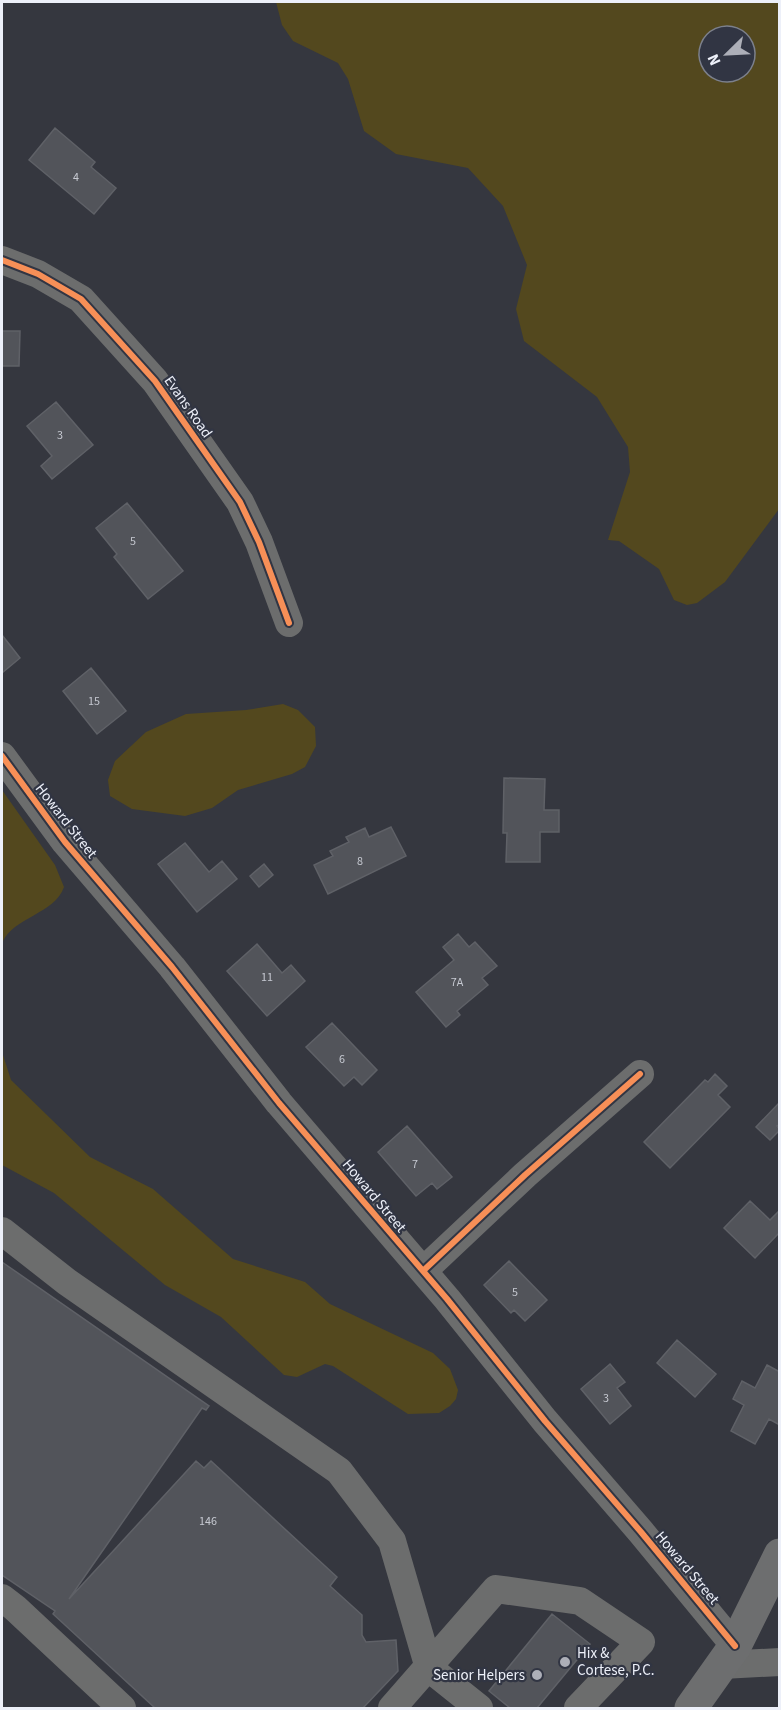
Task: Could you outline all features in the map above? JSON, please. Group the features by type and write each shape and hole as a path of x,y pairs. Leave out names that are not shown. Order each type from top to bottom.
{"main road":[{"path":"691,1708 728,1655 780,1556"}],"street":[{"name":"Evans Road","path":"2,260 38,274 81,299 155,381 240,502 260,543 290,623"},
{"name":"Howard Street","path":"2,756 65,842 172,968 279,1103 641,1532 728,1655"},
{"path":"423,1271 525,1175 640,1074"},
{"path":"2,1231 67,1282 339,1471 392,1541 429,1668 479,1708"},
{"path":"392,1708 496,1589 580,1601 641,1642 578,1708"},
{"path":"2,1599 15,1608 122,1708"},
{"path":"728,1655 780,1662"}],"shaded area":[{"path":"276,2 779,2 779,509 725,582 697,603 687,605 674,600 659,569 619,541 608,540 630,472 628,447 597,397 524,341 516,309 527,265 503,206 468,168 396,154 364,131 348,79 338,63 293,41 282,25"},
{"path":"283,704 298,710 315,727 316,746 305,767 292,774 238,790 212,808 185,816 132,809 110,796 108,780 115,761 146,732 186,714 246,710"},
{"path":"2,790 55,865 64,887 52,903 15,927 2,943"},
{"path":"2,1052 11,1080 90,1157 153,1189 233,1259 305,1282 330,1304 433,1353 450,1369 458,1390 456,1399 439,1413 408,1414 333,1366 325,1364 297,1377 284,1375 221,1317 165,1285 54,1193 2,1165"}],"building":[{"path":"55,128 95,162 91,167 116,188 94,214 29,160"},
{"path":"2,331 20,331 19,366 2,366"},
{"path":"56,402 93,445 52,479 41,466 52,456 27,426"},
{"path":"127,503 183,571 148,599 114,557 117,554 96,528"},
{"path":"2,635 20,658 2,673"},
{"path":"91,668 126,711 97,734 63,691"},
{"path":"504,778 545,779 544,810 559,810 559,832 540,832 540,862 506,862 507,833 503,833"},
{"path":"391,827 406,856 328,894 314,865 333,856 330,851 349,842 346,837 365,828 369,837"},
{"path":"185,843 209,872 222,861 237,879 197,912 158,864"},
{"path":"264,864 273,875 259,887 250,876"},
{"path":"458,934 469,947 475,942 497,966 482,978 488,985 457,1011 460,1015 446,1027 416,992 454,960 443,947"},
{"path":"257,944 282,973 291,965 305,981 267,1016 227,971"},
{"path":"332,1023 377,1070 362,1085 354,1077 344,1086 306,1047"},
{"path":"715,1074 727,1086 718,1095 730,1107 670,1168 644,1142 705,1080 708,1082"},
{"path":"779,1103 780,1124 777,1126 780,1130 770,1140 756,1127"},
{"path":"407,1126 452,1177 437,1189 432,1183 416,1196 378,1152"},
{"path":"750,1201 770,1220 778,1212 780,1213 780,1232 755,1258 724,1228"},
{"path":"509,1261 547,1300 525,1321 514,1310 511,1313 484,1285"},
{"path":"2,1262 209,1406 206,1410 202,1408 69,1599 196,1461 204,1468 211,1461 337,1577 330,1586 362,1615 362,1635 366,1642 396,1640 398,1671 363,1708 155,1708 53,1614 55,1611 2,1575"},
{"path":"677,1340 716,1374 695,1397 657,1363"},
{"path":"610,1364 625,1382 617,1388 631,1406 610,1424 581,1389"},
{"path":"767,1365 780,1372 780,1422 778,1424 769,1419 755,1444 731,1431 744,1405 733,1399 742,1381 755,1388"},
{"path":"552,1614 590,1644 537,1708 510,1708 489,1691"}],"cycle path":[{"path":"2,260 38,274 81,299 155,381 240,502 259,542 289,623"},
{"path":"2,756 65,842 172,967 279,1103 447,1299 545,1421 735,1646"},
{"path":"423,1271 525,1175 640,1074"}],"place":[{"name":"Hix & Cortese, P.C.","path":"565,1662"},
{"name":"Senior Helpers","path":"537,1675"}]}
